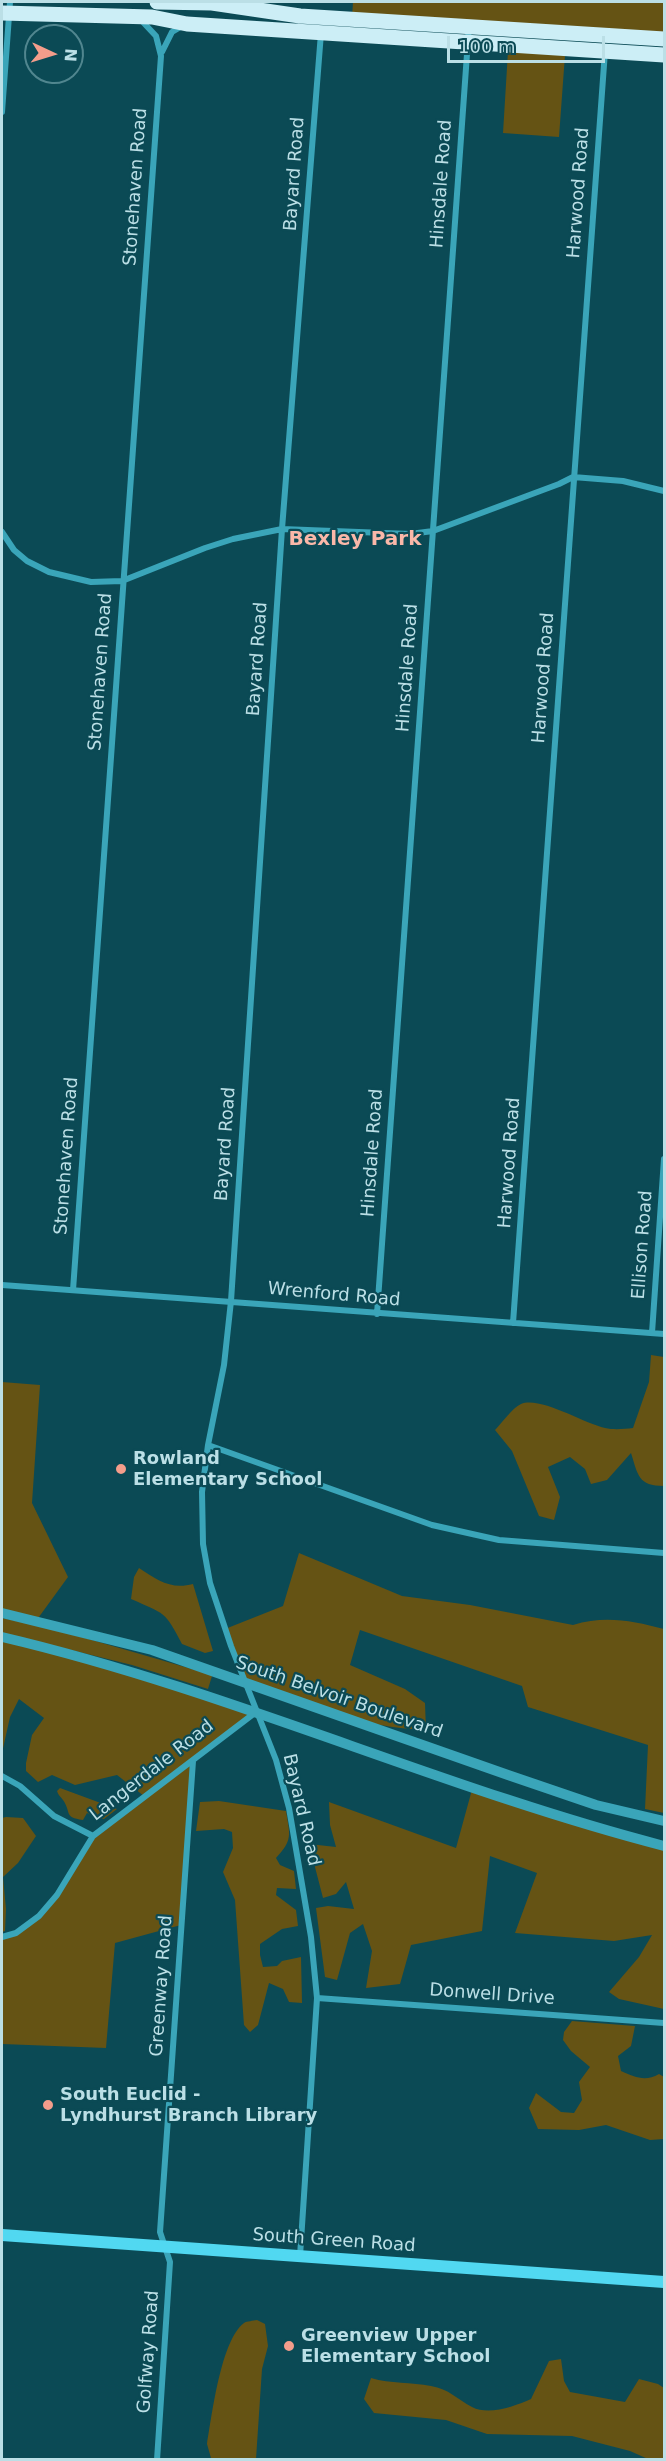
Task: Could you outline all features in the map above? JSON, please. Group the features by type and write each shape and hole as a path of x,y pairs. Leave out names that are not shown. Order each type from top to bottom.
{"main road":[{"path":"157,2 204,3 322,17 469,25 606,43 664,55"},
{"path":"7,9 152,17 187,24 467,43 606,43 664,39"},
{"name":"South Green Road","path":"2,2235 664,2282"}],"street":[{"path":"2,112 7,9"},
{"name":"Stonehaven Road","path":"73,1290 161,56 153,31 135,16"},
{"name":"Bayard Road","path":"300,2256 317,1998 311,1937 289,1808 276,1760 231,1646 210,1583 203,1544 202,1492 208,1445 224,1365 231,1301 282,529 322,17"},
{"name":"Stonehaven Road","path":"161,56 172,32 187,24"},
{"name":"Hinsdale Road","path":"377,1314 469,25"},
{"name":"Harwood Road","path":"513,1323 606,43"},
{"path":"2,532 14,550 27,561 50,572 91,582 122,581 214,545 282,529 400,534 433,531 573,477 623,481 664,491"},
{"name":"Ellison Road","path":"651,1333 664,1158"},
{"name":"Wrenford Road","path":"2,1285 664,1334"},
{"path":"208,1445 432,1525 499,1540 664,1553"},
{"name":"South Belvoir Boulevard","path":"2,1613 152,1650 585,1801 664,1821"},
{"path":"2,1637 145,1675 256,1711 555,1815 664,1846"},
{"name":"Langerdale Road","path":"2,1937 16,1933 39,1916 57,1895 93,1836 256,1711"},
{"name":"Greenway Road","path":"167,2247 160,2232 193,1761"},
{"path":"2,1776 20,1786 54,1816 93,1836"},
{"name":"Donwell Drive","path":"317,1998 664,2023"},
{"name":"Golfway Road","path":"156,2460 170,2262 167,2247"}],"shaded area":[{"path":"353,2 664,2 664,39 352,18"},
{"path":"508,51 565,55 559,137 503,133"},
{"path":"651,1355 664,1357 664,1486 649,1484 640,1478 631,1453 607,1480 591,1484 585,1469 570,1457 548,1467 560,1497 554,1520 539,1516 512,1451 495,1430 518,1406 529,1403 550,1407 605,1428 633,1428 649,1382"},
{"path":"2,1382 40,1385 32,1503 68,1577 36,1621 2,1613"},
{"path":"299,1553 402,1596 470,1605 573,1625 596,1620 619,1620 664,1629 664,1813 645,1809 648,1745 528,1707 522,1686 360,1630 350,1665 405,1689 425,1703 426,1730 357,1720 246,1683 225,1629 283,1606"},
{"path":"139,1568 171,1585 193,1584 213,1651 205,1653 182,1644 172,1625 163,1615 131,1599 134,1577"},
{"path":"2,1618 54,1629 209,1674 212,1676 208,1689 132,1665 2,1633"},
{"path":"2,1637 256,1711 193,1761 181,1925 115,1943 106,2048 2,2044 2,1937 16,1933 39,1916 57,1895 93,1836 144,1796 117,1775 75,1785 52,1775 38,1782 26,1771 26,1763 32,1735 44,1718 19,1699 10,1717 2,1753"},
{"path":"473,1786 664,1846 664,2009 619,1999 609,1992 639,1957 652,1935 614,1941 515,1933 537,1873 490,1856 482,1931 411,1945 400,1984 366,1988 372,1951 363,1924 350,1933 337,1980 325,1977 316,1908 328,1906 354,1909 346,1882 336,1894 323,1898 309,1844 336,1847 330,1825 329,1802 456,1848"},
{"path":"60,1788 117,1809 104,1819 98,1819 87,1813 83,1820 70,1816 66,1804 57,1792"},
{"path":"219,1801 286,1811 289,1826 288,1842 276,1858 280,1865 294,1871 296,1889 277,1888 276,1895 296,1910 298,1926 282,1929 260,1944 260,1955 263,1967 277,1966 282,1961 301,1957 302,2003 289,2002 283,1989 269,1983 258,2025 250,2032 244,2025 235,1900 223,1872 233,1848 232,1832 224,1829 196,1831 200,1802"},
{"path":"2,1818 23,1818 36,1836 18,1863 3,1877 6,1909 5,1931 2,1932"},
{"path":"572,2021 635,2026 631,2046 618,2056 621,2071 640,2078 649,2078 659,2074 664,2077 664,2139 650,2140 606,2125 579,2130 538,2129 529,2108 536,2093 561,2112 574,2113 582,2100 579,2082 590,2067 571,2051 563,2040 564,2032"},
{"path":"257,2320 265,2324 268,2346 262,2369 256,2459 211,2458 207,2444 219,2379 229,2345 244,2323"},
{"path":"561,2359 564,2381 570,2392 625,2402 639,2379 664,2388 664,2459 648,2459 630,2451 572,2436 487,2434 446,2420 374,2413 364,2399 371,2378 437,2387 479,2410 502,2409 531,2399 549,2361"}],"place":[{"name":"Rowland Elementary School","path":"121,1469"},
{"name":"South Euclid - Lyndhurst Branch Library","path":"48,2105"},
{"name":"Greenview Upper Elementary School","path":"289,2346"}],"district":[{"name":"Bexley Park","path":"355,540"}]}
